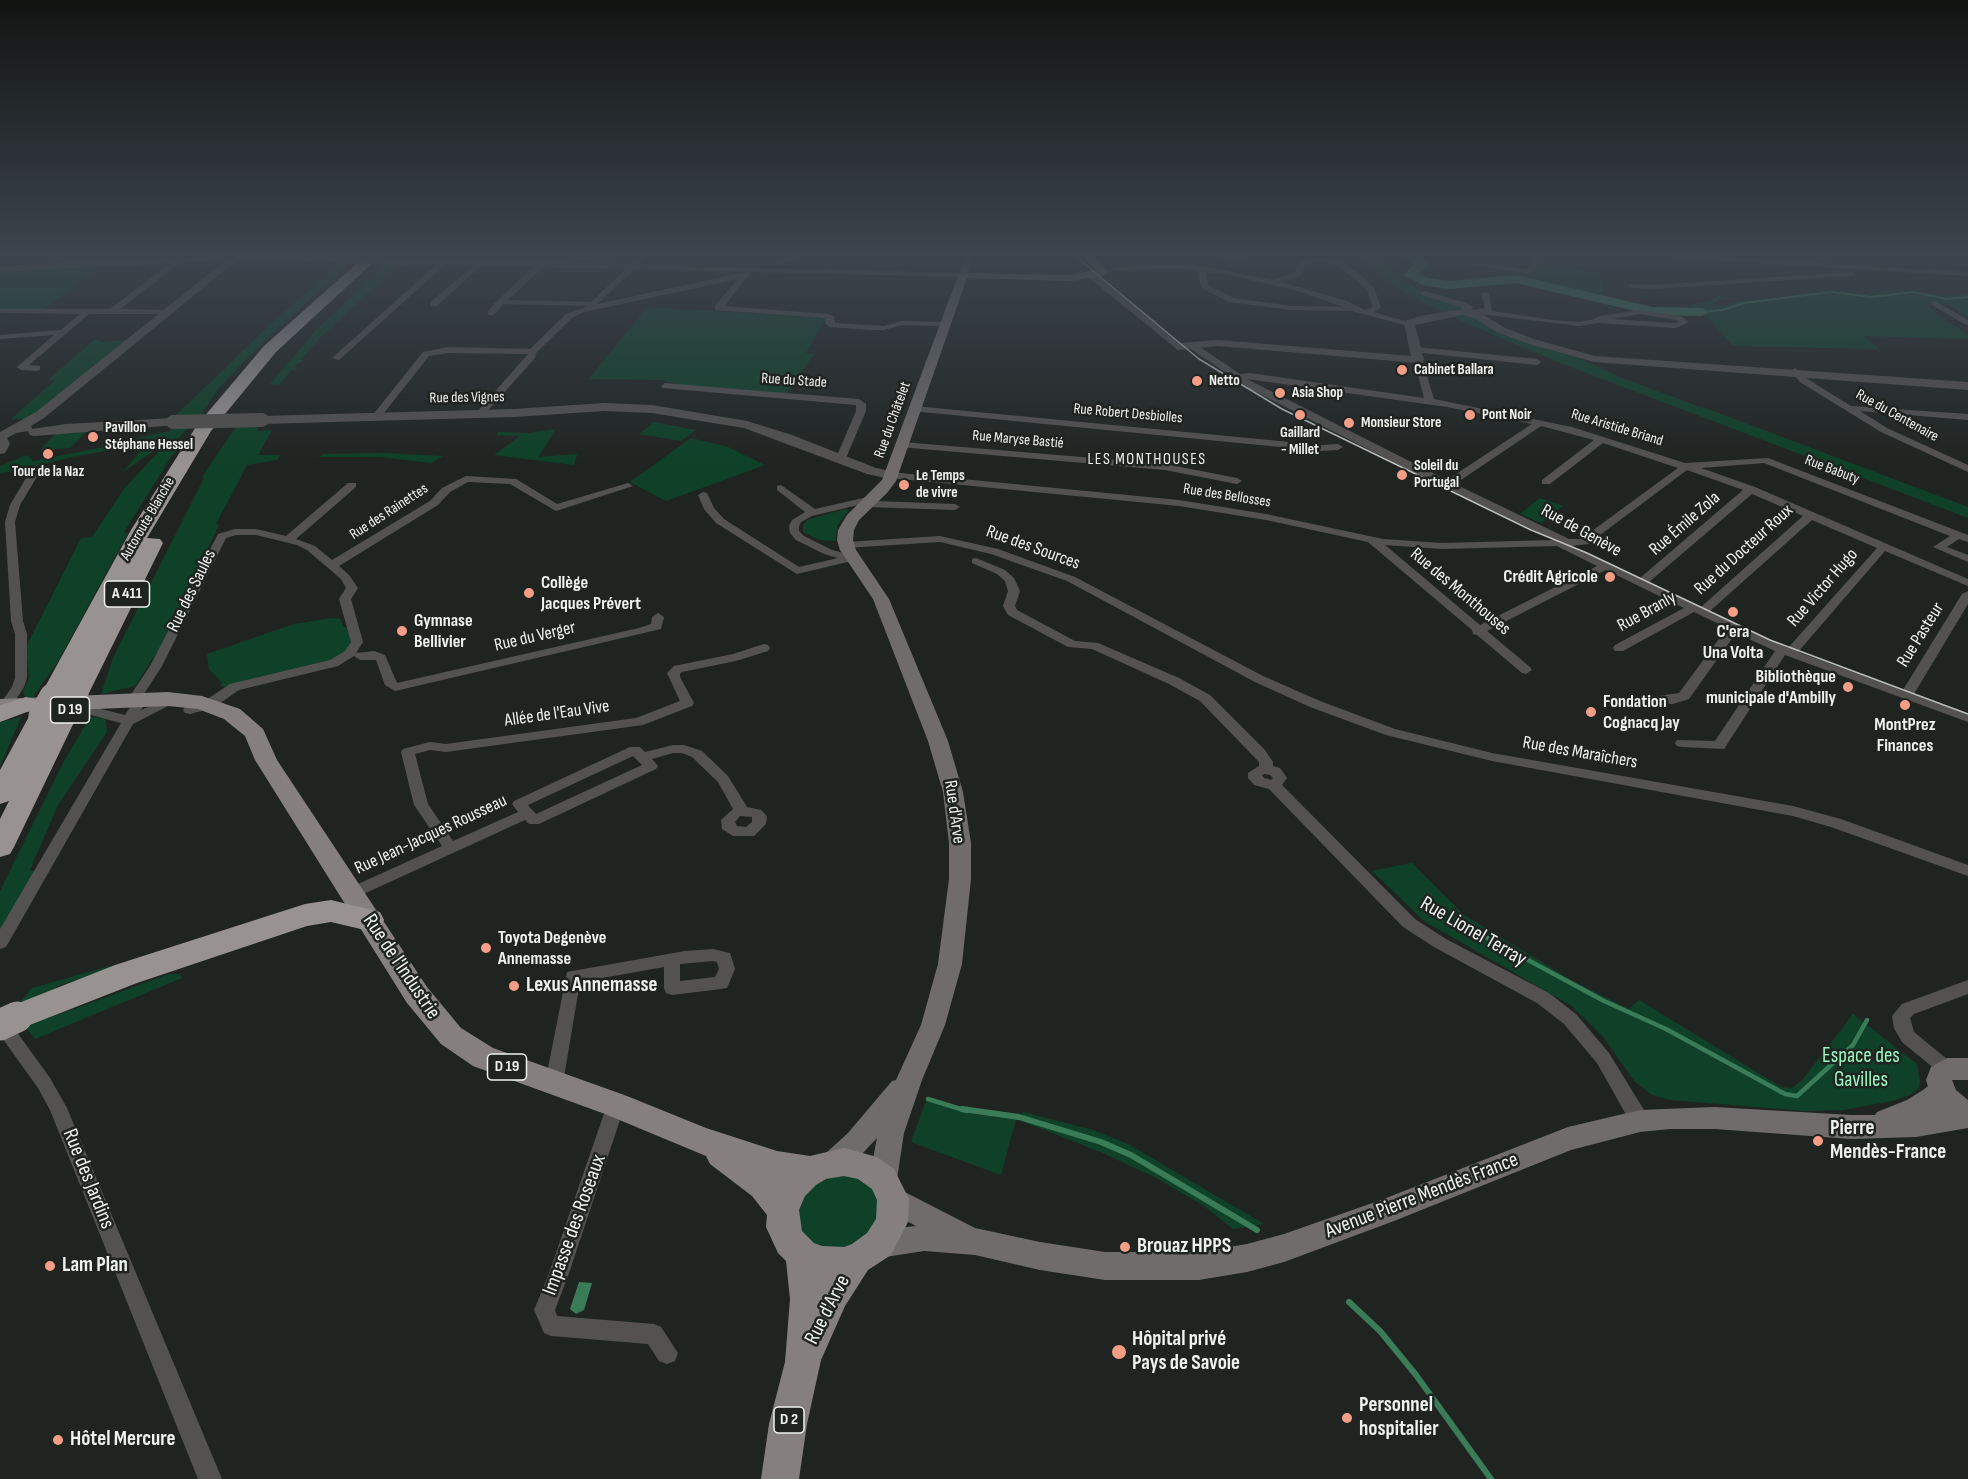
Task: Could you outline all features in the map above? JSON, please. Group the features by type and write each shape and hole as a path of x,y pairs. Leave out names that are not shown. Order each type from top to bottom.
{"highway":[{"name":"Autoroute Blanche","path":"0,795 32,708 203,429 270,349 296,325"},
{"name":"Autoroute Blanche","path":"0,847 32,708 164,522 223,425 259,378 309,325"},
{"path":"6,1022 134,971 312,913 336,912 369,920"}],"main road":[{"name":"Rue du Châtelet","path":"890,474 915,409 943,325"},
{"path":"849,551 848,524 886,486 890,474"},
{"name":"Rue d'Arve","path":"849,551 875,588 884,606 938,741 952,786 957,816 960,879 950,964 933,1025 909,1080 888,1143 888,1189"},
{"name":"Rue de l'Industrie","path":"32,708 205,705 266,760 428,1011 451,1036 483,1057 616,1105 700,1140 777,1165 824,1166"},
{"name":"Rue de l'Industrie","path":"32,708 140,706"},
{"path":"1952,1076 1952,1104 1968,1117"},
{"name":"Avenue Pierre Mendès France","path":"1869,1126 1916,1108 1932,1098 1952,1076"},
{"name":"Rue d'Arve","path":"824,1166 864,1135 909,1080"},
{"name":"Avenue Pierre Mendès France","path":"867,1252 924,1238 975,1242 1040,1256 1105,1266 1184,1267 1222,1263 1262,1255 1334,1232 1568,1139 1640,1121 1715,1118 1841,1127 1916,1125 1968,1117"},
{"name":"Rue de l'Industrie","path":"700,1140 752,1176 783,1210"},
{"path":"859,1164 872,1170 888,1189 892,1222 867,1252 832,1263 811,1259 802,1254 786,1235 783,1210 792,1187 824,1166 859,1164"},
{"name":"Avenue Pierre Mendès France","path":"888,1189 975,1242"},
{"name":"Rue d'Arve","path":"803,1362 833,1294 867,1252"},
{"name":"Rue d'Arve","path":"780,1479 788,1424 803,1362 807,1299 802,1254"}],"street":[{"path":"37,368 21,367 70,325"},
{"path":"0,455 26,432 40,415 153,325"},
{"path":"336,358 373,325"},
{"path":"480,414 530,359 532,352 560,325"},
{"path":"835,325 880,328 893,325"},
{"name":"Rue de Genève","path":"1156,325 1178,347 1191,345"},
{"name":"Rue de Genève","path":"1167,325 1191,345 1237,377 1405,464 1572,543"},
{"path":"1409,325 1430,402"},
{"path":"1499,325 1530,341 1584,357 1968,384"},
{"path":"1662,325 1678,325"},
{"path":"0,337 61,332"},
{"path":"1191,345 1218,343 1537,362"},
{"path":"377,416 426,354 448,350 532,352"},
{"name":"Rue du Centenaire","path":"1801,373 1814,386 1876,425 1968,469"},
{"name":"Rue Aristide Briand","path":"1237,377 1250,376 1430,402 1541,422 1602,439 1690,466 1751,489 1968,583"},
{"name":"Rue du Stade","path":"665,386 859,402 861,411 841,459"},
{"name":"Rue des Vignes","path":"1,441 26,432 73,427 173,422 480,414 604,407 691,413 759,428 872,471 890,474"},
{"path":"1849,408 1968,417"},
{"name":"Rue Robert Desbiolles","path":"915,409 1321,448 1338,447"},
{"path":"1876,425 1877,416 1888,411"},
{"path":"1449,484 1541,422"},
{"path":"1546,482 1602,439"},
{"name":"Rue Maryse Bastié","path":"902,445 1165,467 1237,481"},
{"name":"Rue Babuty","path":"1690,466 1765,460 1963,537"},
{"path":"1572,543 1590,539 1690,466"},
{"name":"Rue des Bellosses","path":"890,474 1179,503 1372,540 1432,546 1557,543"},
{"path":"32,708 18,687 21,678 21,634 18,625 10,522 15,505 33,475"},
{"name":"Rue des Rainettes","path":"332,565 434,503 446,490 465,479 512,481 556,508 628,486"},
{"path":"288,540 352,485"},
{"path":"781,488 813,513"},
{"name":"Rue Émile Zola","path":"1641,583 1751,489"},
{"path":"703,495 709,509 720,521 797,571 849,551"},
{"path":"849,551 828,552 796,533 794,528 797,520 813,513 869,502 955,507"},
{"name":"Rue du Docteur Roux","path":"1697,610 1811,515"},
{"name":"Rue des Saules","path":"140,706 156,666 219,538 231,532 288,540 309,546 332,565 352,588 345,597 357,642"},
{"name":"Rue Babuty","path":"1963,537 1939,547 1968,559"},
{"name":"Rue des Sources","path":"849,551 940,539 994,551 1075,581 1194,645"},
{"name":"Rue des Monthouses","path":"1372,540 1526,670"},
{"name":"Rue de Genève","path":"1557,543 1572,543"},
{"name":"Rue de Genève","path":"1557,543 1786,652 1968,718"},
{"name":"Rue Victor Hugo","path":"1682,743 1719,746 1786,652 1884,546"},
{"name":"Rue Lionel Terray","path":"976,561 1002,573 1010,580 1014,591 1008,607 1012,612 1074,645 1094,646 1174,681 1205,698 1260,753 1266,762 1266,769 1279,775 1279,781 1274,785 1409,923 1440,943 1543,998 1570,1019 1603,1058 1640,1121"},
{"path":"1478,631 1605,566"},
{"name":"Rue Pasteur","path":"1906,696 1968,594"},
{"name":"Rue Branly","path":"1619,648 1697,610"},
{"name":"Rue du Verger","path":"360,656 370,655 381,658 387,669 391,685 395,687 642,631 657,626 658,617"},
{"path":"1657,700 1673,700 1684,696 1734,627"},
{"path":"205,705 239,686 360,656 357,642"},
{"path":"334,663 351,652 357,642"},
{"name":"Rue des Maraîchers","path":"1194,645 1259,679 1315,704 1404,736 1492,757 1803,814 1968,871"},
{"name":"Allée de l'Eau Vive","path":"450,848 421,805 408,752 430,746 446,748 638,722 687,702 674,677 678,669 736,657 764,648"},
{"path":"0,943 140,706"},
{"name":"Rue Jean-Jacques Rousseau","path":"642,757 673,749 684,749 697,754 723,779 742,811"},
{"name":"Rue Jean-Jacques Rousseau","path":"635,750 651,766 534,821 527,813 519,804 635,750"},
{"name":"Rue Jean-Jacques Rousseau","path":"352,893 527,813"},
{"path":"554,1083 573,977 672,960"},
{"path":"1952,1076 1908,1037 1901,1024 1901,1016 1908,1009 1968,987"},
{"name":"Rue des Jardins","path":"6,1022 58,1108 210,1479"},
{"name":"Impasse des Roseaux","path":"616,1105 544,1310 550,1326 654,1334 667,1353"}],"green space":[{"path":"270,325 282,325 218,389 198,419 172,419"},
{"path":"321,325 334,325 301,359 302,362 295,365 297,369 291,371 279,385 270,384"},
{"path":"632,325 822,325 806,353 814,354 787,393 681,385 663,380 589,379"},
{"path":"1471,325 1489,325 1520,340 1579,358 1622,378 1696,407 1705,408 1968,507 1968,518 1555,361"},
{"path":"1715,325 1953,325 1968,336 1968,339 1864,336 1879,349 1733,346"},
{"path":"94,340 101,340 100,342 127,340 29,419 11,419 55,380 48,380"},
{"path":"654,422 696,430 681,441 639,434"},
{"path":"259,423 257,431 272,430 258,455 280,455 277,460 247,465 216,524 219,525 159,649 135,686 101,694 113,658 204,478 202,477 238,424"},
{"path":"174,426 189,426 177,440 176,446 179,447 124,532 128,533 57,663 32,698 25,697 23,691 29,678 26,647 81,538 92,537 124,489 160,450 155,450 123,472 146,444 71,457 23,470 0,473 0,466 27,455 33,461 134,441 137,438 170,431"},
{"path":"89,429 70,448 40,450 55,434"},
{"path":"556,429 538,457 577,454 574,465 494,455 520,436 496,435 498,432 528,433"},
{"path":"691,438 728,447 765,465 666,501 630,482"},
{"path":"383,453 442,456 432,463 380,457 319,457 323,454"},
{"path":"1540,498 1563,506 1541,523 1520,514"},
{"path":"845,509 849,510 838,524 835,541 819,540 803,532 803,526 807,520"},
{"path":"331,618 340,619 344,627 348,627 351,641 348,650 331,660 225,688 220,685 223,683 209,669 207,654 294,624"},
{"path":"21,717 0,766 0,722"},
{"path":"90,717 105,718 107,732 58,805 30,870 36,872 0,931 0,891 62,765"},
{"name":"Espace des Gavilles","path":"1412,863 1464,915 1571,980 1629,1009 1639,1000 1781,1087 1792,1088 1803,1079 1853,1014 1917,1064 1919,1088 1910,1095 1892,1101 1843,1110 1805,1111 1671,1100 1652,1095 1635,1082 1604,1038 1572,1006 1424,921 1372,871"},
{"path":"110,966 58,986 38,1001 12,1011 32,988"},
{"path":"169,974 180,974 182,978 35,1039 24,1025 77,1008"},
{"path":"926,1101 972,1114 1016,1119 1001,1175 911,1142"},
{"path":"1023,1112 1093,1130 1128,1144 1264,1224 1233,1229 1204,1206 1156,1178 1103,1153 1019,1120"},
{"path":"849,1173 873,1188 879,1205 875,1224 857,1243 836,1249 816,1245 804,1237 796,1215 810,1184"}],"shaded area":[{"path":"579,1282 592,1283 584,1310 576,1314 570,1309"}],"waterway":[{"path":"1465,926 1604,1001 1666,1029 1785,1094 1797,1096 1853,1045 1867,1020"},
{"path":"928,1099 967,1111"},
{"path":"962,1109 1019,1117 1101,1142 1131,1155 1257,1230"},
{"path":"1349,1302 1380,1331 1416,1375 1491,1479"}],"tram line":[{"path":"1158,325 1199,359 1282,409 1531,530 1587,553 1770,640 1968,714"}],"place":[{"name":"Cabinet Ballara","path":"1402,370"},
{"name":"Netto","path":"1197,381"},
{"name":"Asia Shop","path":"1280,393"},
{"name":"Gaillard - Millet","path":"1300,415"},
{"name":"Pont Noir","path":"1470,415"},
{"name":"Monsieur Store","path":"1349,423"},
{"name":"Pavillon Stéphane Hessel","path":"93,437"},
{"name":"Tour de la Naz","path":"48,454"},
{"name":"Soleil du Portugal","path":"1402,475"},
{"name":"Le Temps de vivre","path":"904,485"},
{"name":"Crédit Agricole","path":"1610,577"},
{"name":"Collège Jacques Prévert","path":"529,593"},
{"name":"C'era Una Volta","path":"1733,612"},
{"name":"Gymnase Bellivier","path":"402,631"},
{"name":"Bibliothèque municipale d'Ambilly","path":"1848,687"},
{"name":"MontPrez Finances","path":"1905,705"},
{"name":"Fondation Cognacq Jay","path":"1591,712"},
{"name":"Toyota Degenève Annemasse","path":"486,948"},
{"name":"Lexus Annemasse","path":"514,986"},
{"name":"Pierre Mendès-France","path":"1818,1141"},
{"name":"Brouaz HPPS","path":"1125,1247"},
{"name":"Lam Plan","path":"50,1266"},
{"name":"Hôpital privé Pays de Savoie","path":"1119,1352"},
{"name":"Personnel hospitalier","path":"1347,1418"},
{"name":"Hôtel Mercure","path":"58,1440"}],"district":[{"name":"LES MONTHOUSES","path":"1147,460"}]}
